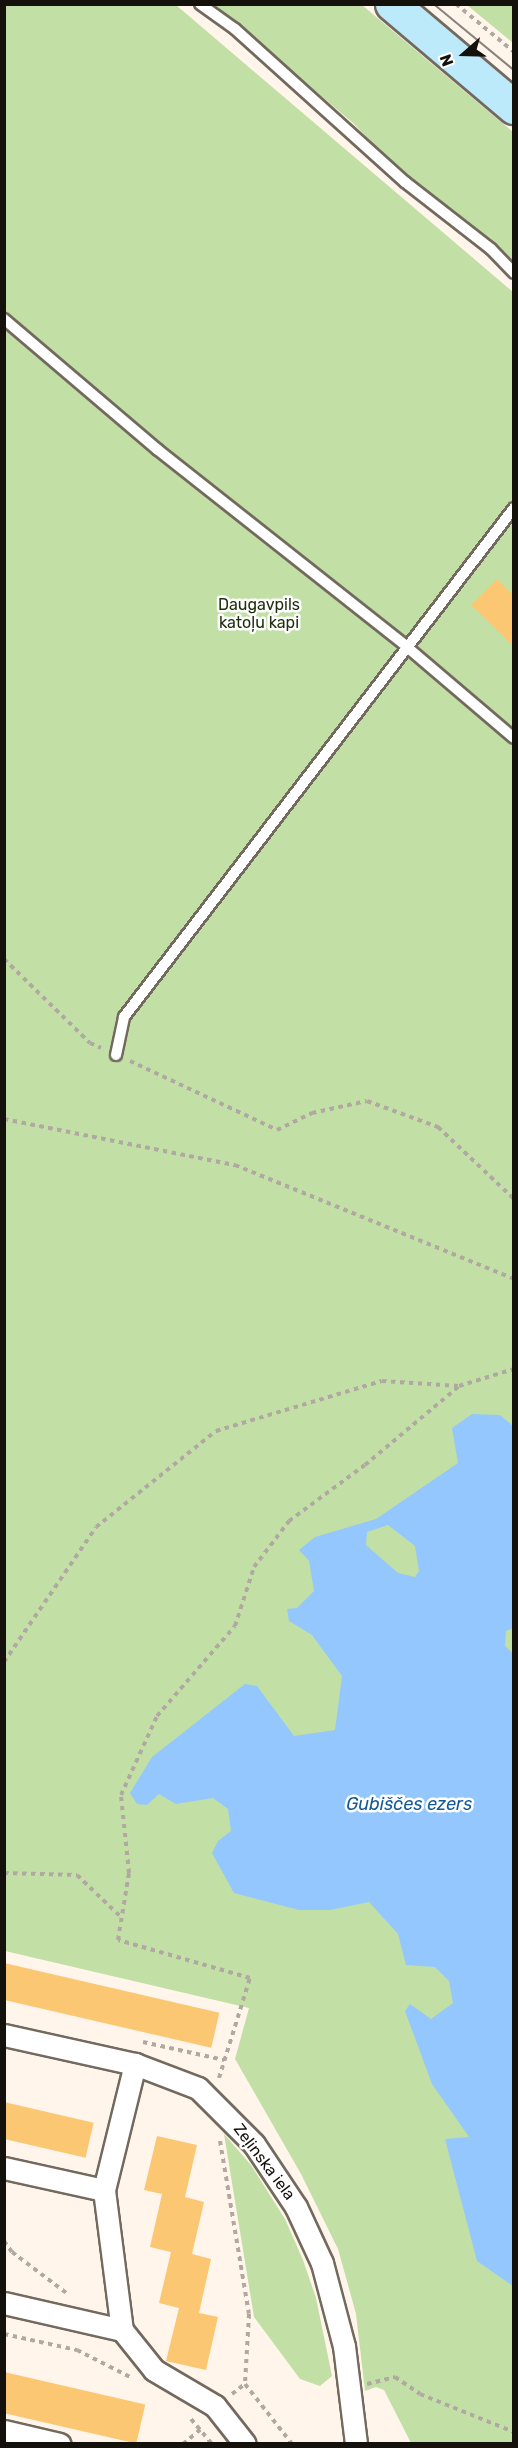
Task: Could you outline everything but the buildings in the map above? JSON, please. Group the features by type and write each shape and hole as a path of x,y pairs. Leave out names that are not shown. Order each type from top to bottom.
{"main road":[{"path":"392,4 513,107"}],"street":[{"name":"Zeļinska iela","path":"4,2035 135,2064 198,2088 213,2098 254,2144 296,2207 322,2263 350,2379 356,2444"},
{"path":"135,2064 104,2190 122,2330 154,2370 215,2406 245,2444"},
{"path":"4,2168 104,2190"},
{"path":"4,2303 122,2330"},
{"path":"4,2431 60,2444"}],"lane":[{"path":"200,4 235,29 405,182 491,249 513,273"},
{"path":"4,319 158,450 407,647 513,738"},
{"path":"116,1055 124,1017 513,508"}],"path":[{"path":"456,4 513,52"},
{"path":"4,959 90,1043 277,1130 312,1113 367,1101 438,1127 513,1199"},
{"path":"4,1119 235,1165 513,1279"},
{"path":"4,1662 96,1527 216,1431 382,1381 459,1386 513,1369"},
{"path":"292,2444 246,2384 249,2314 213,2098 250,1978 118,1940 129,1873 121,1795 157,1716 235,1626 254,1567 289,1521 365,1465 459,1386"},
{"path":"4,1873 77,1875 122,1919"},
{"path":"5,2241 12,2252 81,2304 78,2320"},
{"path":"4,2334 77,2350 138,2382"},
{"path":"350,2379 367,2384 395,2377 420,2394 513,2432"},
{"path":"185,2415 201,2429 212,2444"},
{"path":"183,2444 201,2429"}],"green space":[{"name":"Daugavpils katoļu kapi","path":"5,5 176,5 513,292 513,2443 411,2443 384,2390 376,2387 365,2391 356,2314 338,2249 301,2174 235,2059 249,2008 5,1951"},
{"path":"214,5 362,5 513,132 513,261 402,174 353,123"},
{"path":"467,5 513,5 513,43"},
{"path":"224,2134 251,2165 285,2219 303,2260 316,2298 332,2376 320,2386 300,2379 254,2317"}],"water":[{"name":"Gubiščes ezers","path":"472,1414 500,1415 514,1427 514,1628 506,1631 505,1646 514,1654 513,2286 477,2261 445,2139 469,2137 432,2084 405,2011 410,2004 431,2019 453,2003 449,1981 435,1967 406,1965 398,1934 369,1902 330,1910 299,1910 234,1893 212,1853 218,1841 231,1831 228,1809 213,1798 176,1804 159,1794 147,1805 137,1804 130,1793 152,1757 245,1684 257,1686 294,1736 335,1730 342,1676 312,1635 289,1621 287,1609 297,1608 314,1591 309,1561 299,1550 315,1537 376,1519 458,1463 452,1428","holes":["388,1525 415,1546 419,1571 415,1577 398,1573 366,1545 367,1532"]}],"tram line":[{"path":"434,4 514,70"}]}
